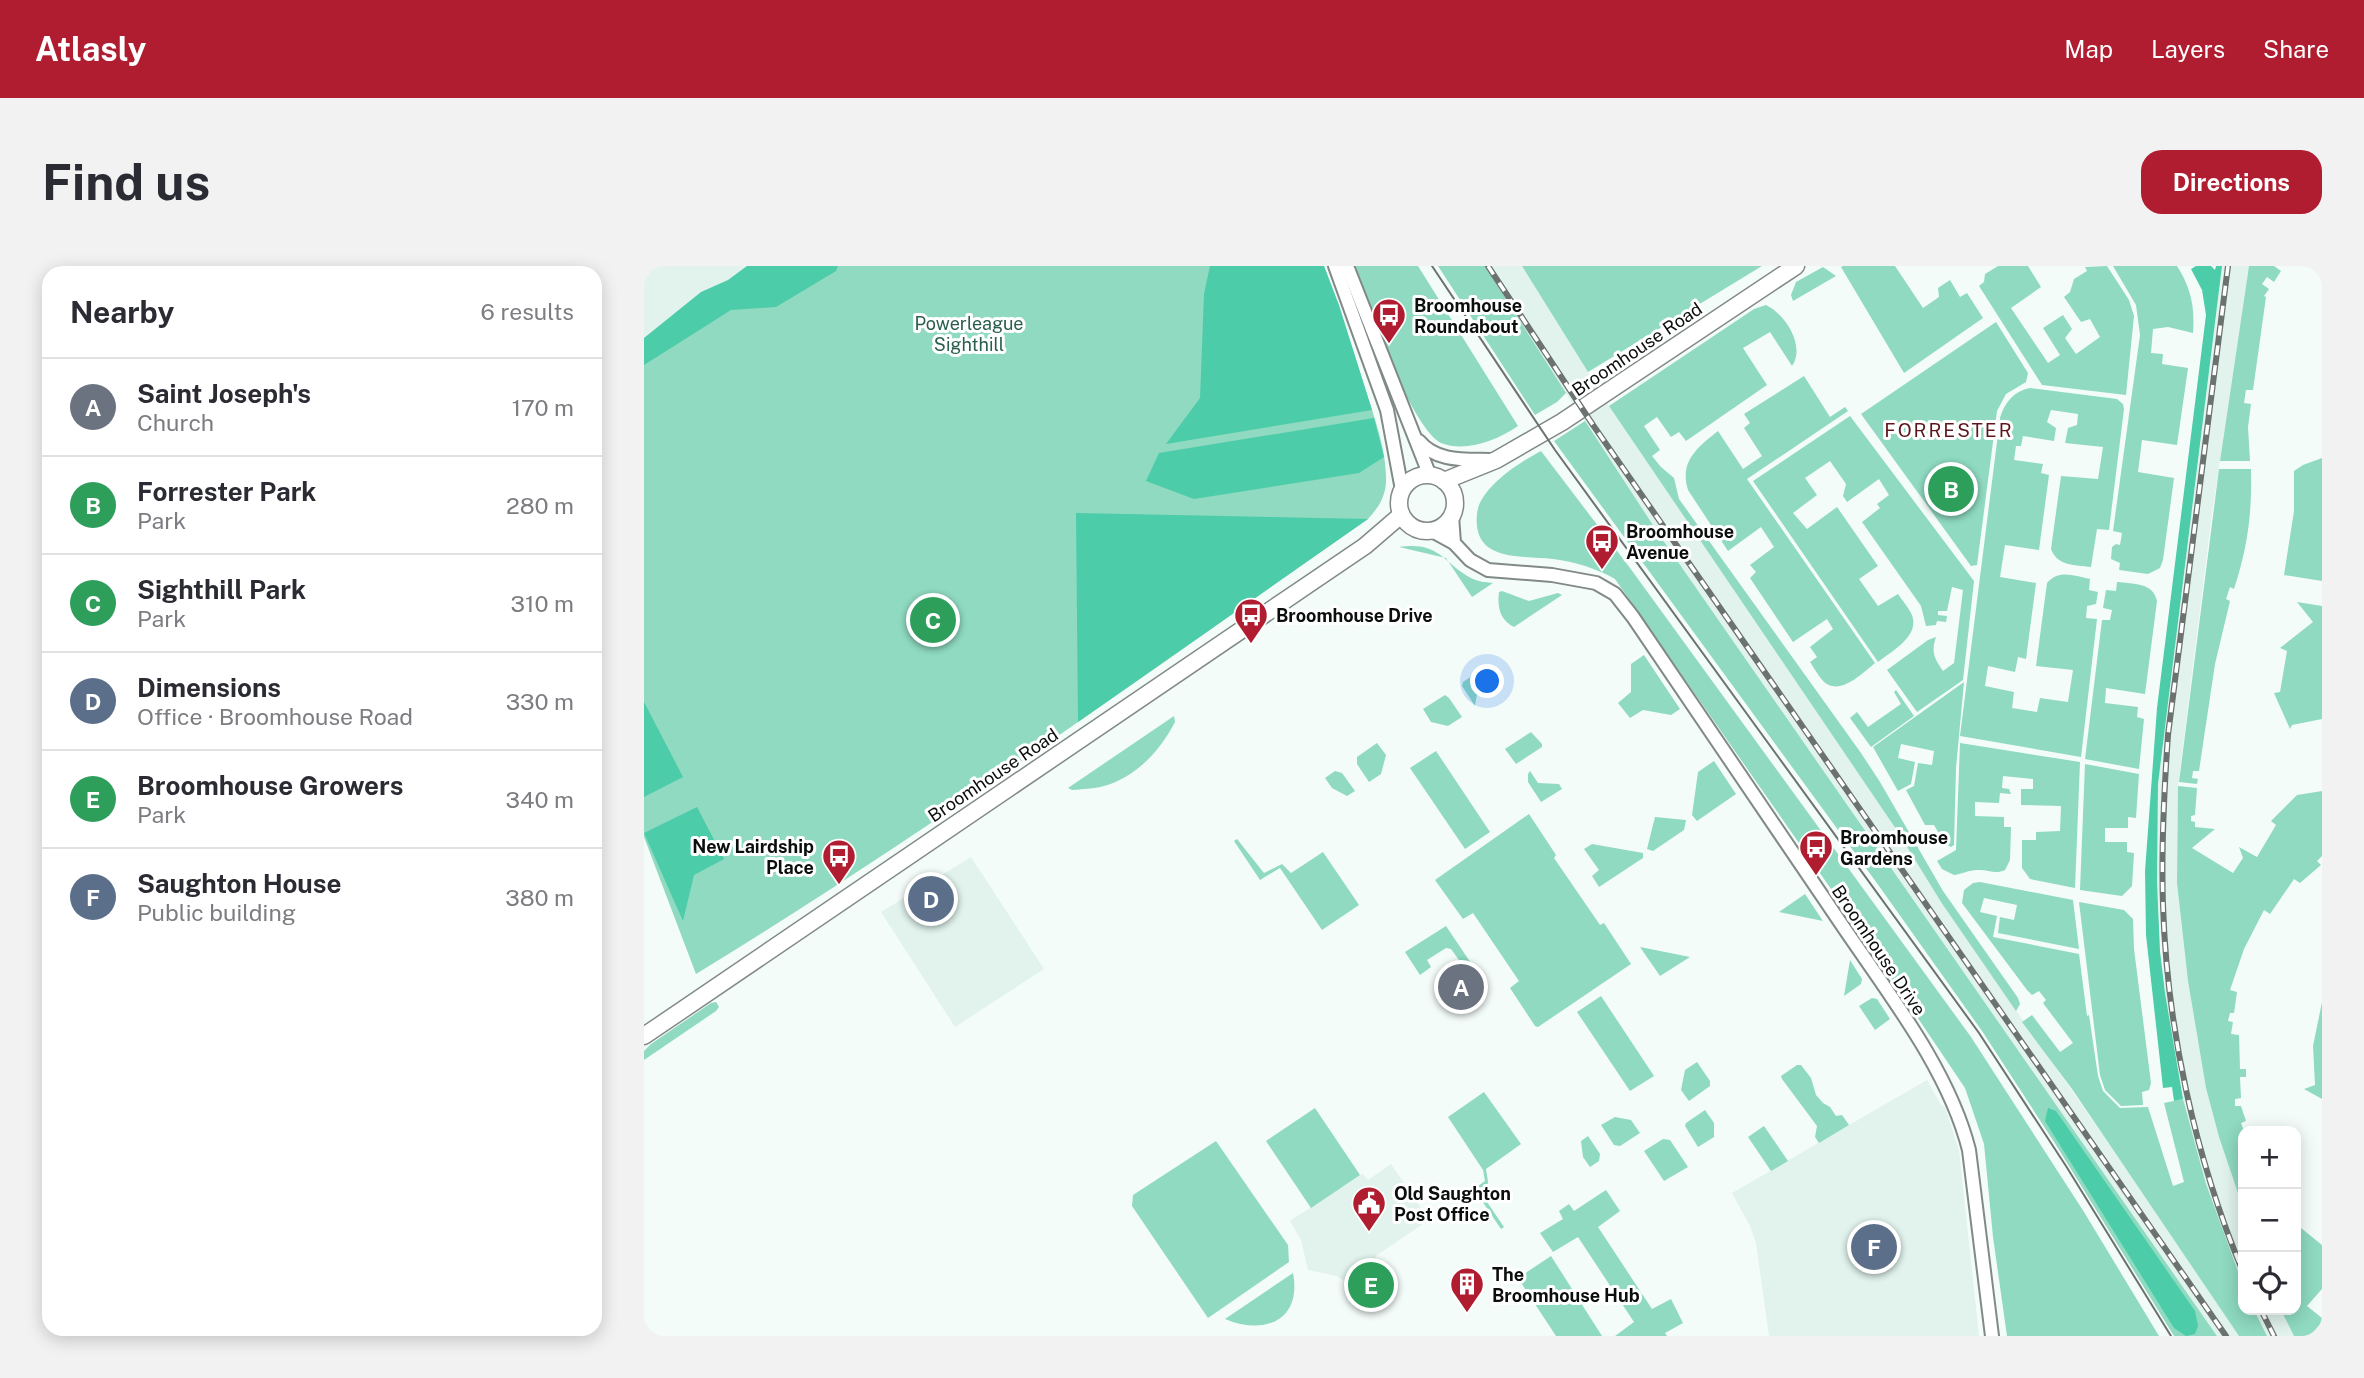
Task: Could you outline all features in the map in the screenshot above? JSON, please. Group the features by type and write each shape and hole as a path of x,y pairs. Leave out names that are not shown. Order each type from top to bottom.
{"main road":[{"name":"Broomhouse Road","path":"1442,483 1496,460 1562,422 1797,266"},
{"path":"1413,479 1442,483 1455,503 1452,516 1444,526 1432,531 1421,531 1406,521 1399,501 1402,490 1413,479"},
{"name":"Broomhouse Road","path":"644,1036 1365,545 1406,521"}],"street":[{"path":"1335,266 1387,410 1402,490"},
{"path":"1347,266 1405,416 1442,483"},
{"path":"1405,416 1420,443 1429,451 1447,458 1496,460"},
{"path":"1452,516 1454,543"},
{"name":"Broomhouse Drive","path":"1432,531 1454,543 1470,560 1488,570 1586,580 1615,594 1628,610 1879,980 1955,1103 1969,1150 1986,1306 1992,1336"}],"shaded area":[{"path":"644,266 749,266 644,339"},
{"path":"1485,266 1522,266 1609,406 1896,829 1941,902 2196,1270 2206,1184 2183,1099 2165,993 2157,881 2158,784 2222,266 2249,266 2211,521 2178,786 2177,883 2188,981 2206,1088 2238,1193 2238,1315 2284,1315 2294,1336 2217,1336 1662,539"},
{"path":"971,857 1044,969 955,1027 881,912"},
{"path":"1927,1080 1941,1105 1945,1107 1959,1150 1979,1336 1769,1336 1756,1243 1732,1193"},
{"path":"1391,1164 1429,1220 1377,1255 1375,1261 1378,1266 1351,1285 1337,1276 1308,1270 1301,1240 1290,1221 1360,1175 1363,1174 1368,1180"}],"green space":[{"path":"747,266 838,266 836,271 776,307 731,310 644,365 644,338 701,292 728,280"},
{"name":"Powerleague Sighthill","path":"757,266 1324,266 1376,422 1386,482 1380,502 1368,519 952,809 696,974 644,837 644,343"},
{"path":"1210,266 1324,266 1372,410 1166,444 1200,398 1204,294"},
{"path":"1350,266 1418,266 1518,426 1491,440 1461,447 1441,443 1430,434 1417,415 1390,362"},
{"path":"1438,266 1485,266 1566,393 1557,402 1535,415"},
{"path":"1522,266 1762,266 1588,372"},
{"path":"1895,266 1923,308 1939,297 1938,288 1950,280 1960,297 1967,293 1983,318 1904,373 1841,267"},
{"path":"1998,266 2028,266 2041,287 2011,308 2048,363 2060,355 2043,328 2063,315 2072,329 2065,338 2076,354 2100,337 2090,319 2081,322 2064,297 2070,292 2074,279 2087,271 2085,267 2107,266 2129,300 2134,316 2126,395 2042,385 1979,286 1984,282 1985,274"},
{"path":"2113,266 2177,266 2186,282 2193,306 2193,333 2168,327 2153,329 2151,353 2163,354 2162,364 2188,368 2177,445 2142,440 2138,472 2174,478 2163,560 2160,568 2148,574 2119,570 2120,563 2111,559 2112,547 2120,545 2122,533 2113,531 2140,335 2136,305"},
{"path":"2196,266 2211,266 2215,270 2216,266 2222,266 2158,784 2157,881 2160,951 2183,1099 2174,1101 2172,1087 2163,1088 2146,935 2145,871 2157,708 2206,315 2202,290 2191,269"},
{"path":"2249,266 2274,266 2281,271 2274,282 2267,277 2262,284 2269,289 2264,296 2266,297 2253,390 2246,390 2244,403 2251,404 2248,427 2250,461 2220,461"},
{"path":"1823,267 1836,276 1793,301 1791,295 1796,282"},
{"path":"1766,305 1786,323 1795,340 1796,358 1792,366 1770,332 1743,348 1767,385 1686,441 1679,432 1671,437 1657,417 1644,426 1660,450 1652,456 1674,478 1679,499 1861,753 1943,891 2018,998 2020,1004 2016,1011 1609,406 1754,309"},
{"path":"1996,322 2028,373 2026,382 2006,394 1997,411 1977,565 1971,566 1861,414"},
{"path":"1804,376 1830,417 1845,407 1848,411 1747,479 1875,663 1854,680 1841,686 1826,683 1810,662 1817,657 1810,647 1833,629 1827,619 1793,642 1750,578 1756,572 1750,565 1774,547 1761,527 1728,551 1688,490 1686,480 1688,463 1692,456 1718,431 1743,469 1762,456 1744,428 1750,423 1744,414"},
{"path":"2030,388 2117,399 2124,409 2109,530 2097,529 2091,567 2062,562 2051,549 2061,476 2098,479 2103,447 2065,443 2068,428 2077,425 2078,414 2051,410 2047,422 2056,428 2054,441 2023,436 2021,446 2016,446 2014,460 2043,464 2041,473 2049,475 2039,550 2005,545 2000,577 2036,583 2026,659 2018,657 2015,672 1988,666 1985,686 2014,692 2012,708 2037,712 2040,698 2068,702 2073,670 2036,666 2047,583 2062,575 2090,579 2089,590 2098,592 2096,604 2087,606 2086,618 2097,619 2081,757 1960,736 2000,418 2010,398"},
{"path":"1850,416 1974,581 1963,680 1917,712 1887,670 1936,637 1934,655 1943,671 1954,663 1963,590 1952,587 1947,611 1938,611 1938,615 1947,616 1946,622 1937,621 1936,625 1926,626 1921,606 1862,522 1880,508 1877,504 1889,495 1879,479 1847,502 1843,496 1846,484 1830,461 1805,478 1817,495 1793,513 1807,529 1837,507 1878,566 1859,579 1878,606 1898,594 1911,613 1913,621 1909,635 1878,662 1753,481"},
{"path":"1374,418 1384,457 1359,473 1194,499 1146,481 1159,453"},
{"path":"1585,421 1662,539 2217,1336 2174,1336 1982,1031 1554,441"},
{"path":"1541,451 1630,568 1971,1037 2084,1212 2159,1336 2007,1336 1993,1237 1984,1144 1965,1088 1831,889 1615,579 1569,562 1502,553 1491,549 1482,541 1478,530 1479,504 1502,477"},
{"path":"2322,458 2322,581 2284,575 2294,511 2294,471"},
{"path":"2219,469 2251,469 2250,515 2239,573 2234,589 2230,587 2226,599 2230,601 2215,664 2199,771 2193,771 2192,778 2198,779 2197,784 2179,782"},
{"path":"1076,513 1368,519 1078,722"},
{"path":"1399,547 1424,547 1443,557"},
{"path":"1448,561 1474,579 1493,583 1472,597"},
{"path":"2117,582 2147,587 2157,601 2145,694 2106,688 2105,703 2138,707 2137,717 2144,719 2139,769 2085,759 2102,620 2110,620 2112,610 2103,608 2106,590 2116,591"},
{"path":"1499,592 1529,601 1558,593 1562,595 1514,627 1505,621 1500,612 1498,598"},
{"path":"2297,602 2322,606 2322,719 2292,725 2290,729 2274,693 2280,692 2287,651 2280,648 2313,622"},
{"path":"1644,655 1680,709 1671,715 1643,710 1630,718 1618,703 1631,692 1631,664"},
{"path":"1482,669 1475,706 1462,686 1463,682"},
{"path":"1964,682 1956,768 1954,845 1951,847 1945,844 1934,825 1925,825 1906,790 1914,786 1918,763 1932,765 1934,751 1901,744 1898,758 1915,762 1911,784 1898,791 1873,747"},
{"path":"1896,690 1914,716 1871,747 1850,718 1857,712 1868,727 1901,704 1894,692"},
{"path":"1445,695 1462,717 1448,726 1431,722 1423,709"},
{"path":"644,702 683,777 644,797"},
{"path":"1174,716 1175,722 1162,743 1137,769 1104,786 1072,790 1068,788"},
{"path":"1531,732 1542,747 1516,764 1505,749"},
{"path":"1377,743 1386,755 1381,774 1369,782 1357,764 1357,757"},
{"path":"1960,743 2080,762 2075,888 2030,879 2022,868 2022,840 2036,840 2036,832 2060,831 2061,806 2021,805 2021,789 2033,789 2033,779 2003,776 2002,788 2009,789 2011,794 2000,793 1999,803 1975,802 1975,816 2004,817 2004,827 2011,827 2010,860 2005,870 1974,870 1954,875 1942,869 1937,861 1956,850"},
{"path":"1436,751 1490,832 1465,849 1410,768"},
{"path":"1714,761 1736,794 1697,821 1692,815 1698,772"},
{"path":"2085,764 2139,774 2136,818 2128,817 2128,828 2105,828 2105,842 2127,842 2127,852 2134,853 2132,886 2122,896 2080,890"},
{"path":"1335,771 1342,773 1355,791 1347,796 1332,788 1325,778"},
{"path":"1530,771 1538,783 1559,784 1562,789 1541,802 1528,782"},
{"path":"2178,786 2197,788 2195,815 2191,816 2195,827 2215,829 2192,848 2233,873 2243,858 2239,847 2257,857 2276,825 2271,821 2297,795 2322,791 2322,856 2317,861 2321,865 2300,883 2294,879 2270,914 2264,910 2244,949 2230,990 2237,992 2234,1013 2230,1013 2228,1021 2233,1022 2231,1034 2239,1035 2240,1069 2246,1069 2246,1077 2240,1077 2241,1098 2235,1099 2235,1106 2241,1106 2246,1121 2241,1123 2242,1126 2238,1126 2238,1193 2206,1088 2188,981 2177,883"},
{"path":"697,807 724,859 694,875 683,921 644,833"},
{"path":"1529,814 1556,855 1554,858 1600,925 1604,923 1631,964 1538,1027 1510,988 1519,981 1473,913 1463,919 1435,880"},
{"path":"1655,817 1686,820 1684,830 1653,851 1647,849"},
{"path":"1237,839 1264,873 1282,864 1291,873 1323,852 1359,905 1322,930 1280,868 1260,880 1234,841"},
{"path":"1592,844 1643,853 1643,858 1599,887 1592,876 1599,870 1584,849"},
{"path":"1980,882 2073,900 2079,949 1998,933 2000,917 2014,920 2017,905 1984,898 1980,912 1997,916 1993,937 2079,954 2087,1016 2089,1015 2098,1076 2103,1091 2120,1108 2148,1107 2173,1186 2184,1182 2164,1103 2183,1099 2206,1184 2238,1271 2238,1315 2256,1315 2267,1336 2239,1336 2072,1089 2022,1022 2032,1015 2060,1052 2073,1043 2043,1003 2046,1000 2039,991 2032,995 2027,990 1962,903 1964,890 1973,883"},
{"path":"1805,894 1823,921 1779,912"},
{"path":"2079,902 2124,910 2133,919 2134,949 2151,1083 2149,1090 2142,1092 2143,1105 2121,1106 2105,1090 2100,1075"},
{"path":"1446,926 1485,984 1479,988 1451,949 1446,948 1427,960 1431,967 1420,975 1405,952"},
{"path":"1640,947 1690,957 1660,976"},
{"path":"1850,960 1862,979 1861,984 1844,996"},
{"path":"1601,996 1654,1076 1630,1091 1577,1012"},
{"path":"1872,998 1877,999 1890,1019 1875,1030 1859,1006"},
{"path":"716,1002 719,1007 716,1011 644,1060 644,1051 651,1044"},
{"path":"2322,1002 2322,1099 2304,1089 2315,1085 2313,1046"},
{"path":"1697,1062 1710,1081 1710,1086 1689,1101 1681,1090 1685,1070"},
{"path":"1801,1065 1811,1078 1816,1095 1836,1116 1842,1115 1849,1125 1819,1143 1815,1137 1817,1126 1781,1076"},
{"path":"1484,1092 1521,1144 1486,1169 1488,1182 1485,1199 1504,1227 1501,1229 1474,1189 1485,1181 1483,1170 1448,1117"},
{"path":"1315,1108 1360,1175 1311,1208 1266,1141"},
{"path":"2048,1108 2056,1111 2195,1311 2198,1326 2195,1334 2186,1336 2174,1328 2045,1121"},
{"path":"1705,1110 1714,1123 1714,1137 1698,1147 1685,1126"},
{"path":"1615,1117 1631,1120 1640,1133 1620,1146 1614,1145 1601,1125"},
{"path":"1764,1126 1788,1161 1771,1171 1748,1137"},
{"path":"1588,1136 1600,1154 1599,1161 1590,1167 1583,1157 1581,1141"},
{"path":"1663,1139 1670,1140 1688,1167 1664,1181 1644,1151"},
{"path":"1216,1141 1288,1245 1289,1262 1208,1318 1132,1206 1133,1195"},
{"path":"1606,1190 1620,1211 1598,1227 1652,1309 1671,1299 1683,1323 1665,1333 1667,1336 1615,1336 1634,1322 1578,1237 1553,1252 1540,1233 1563,1219 1559,1211 1569,1204 1574,1211"},
{"path":"2301,1228 2322,1245 2322,1289 2307,1306 2322,1318 2322,1322 2310,1336 2294,1336 2284,1315 2301,1315"},
{"path":"1551,1256 1602,1336 1556,1336 1518,1278"},
{"path":"1378,1266 1392,1286 1364,1305 1351,1285"},
{"path":"1293,1273 1292,1302 1286,1313 1277,1320 1254,1326 1225,1319"}],"tram line":[{"path":"1432,266 1555,450 1979,1033 2066,1166 2171,1336"}],"railway":[{"path":"1488,266 1593,425 2226,1336"},
{"path":"2228,266 2168,735 2162,884 2170,998 2186,1092 2211,1184 2238,1259"},
{"path":"2264,1315 2274,1336"}],"place":[{"name":"Broomhouse Roundabout","path":"1389,345"},
{"name":"Forrester Park","path":"1951,489"},
{"name":"Broomhouse Avenue","path":"1602,571"},
{"name":"Sighthill Park","path":"933,620"},
{"name":"Broomhouse Drive","path":"1251,645"},
{"name":"Broomhouse Gardens","path":"1816,877"},
{"name":"New Lairdship Place","path":"839,886"},
{"name":"Dimensions","path":"931,899"},
{"name":"Saint Joseph's","path":"1461,987"},
{"name":"Old Saughton Post Office","path":"1369,1233"},
{"name":"Saughton House","path":"1874,1247"},
{"name":"Broomhouse Growers","path":"1371,1285"},
{"name":"The Broomhouse Hub","path":"1467,1314"}],"district":[{"name":"FORRESTER","path":"1949,430"}]}
